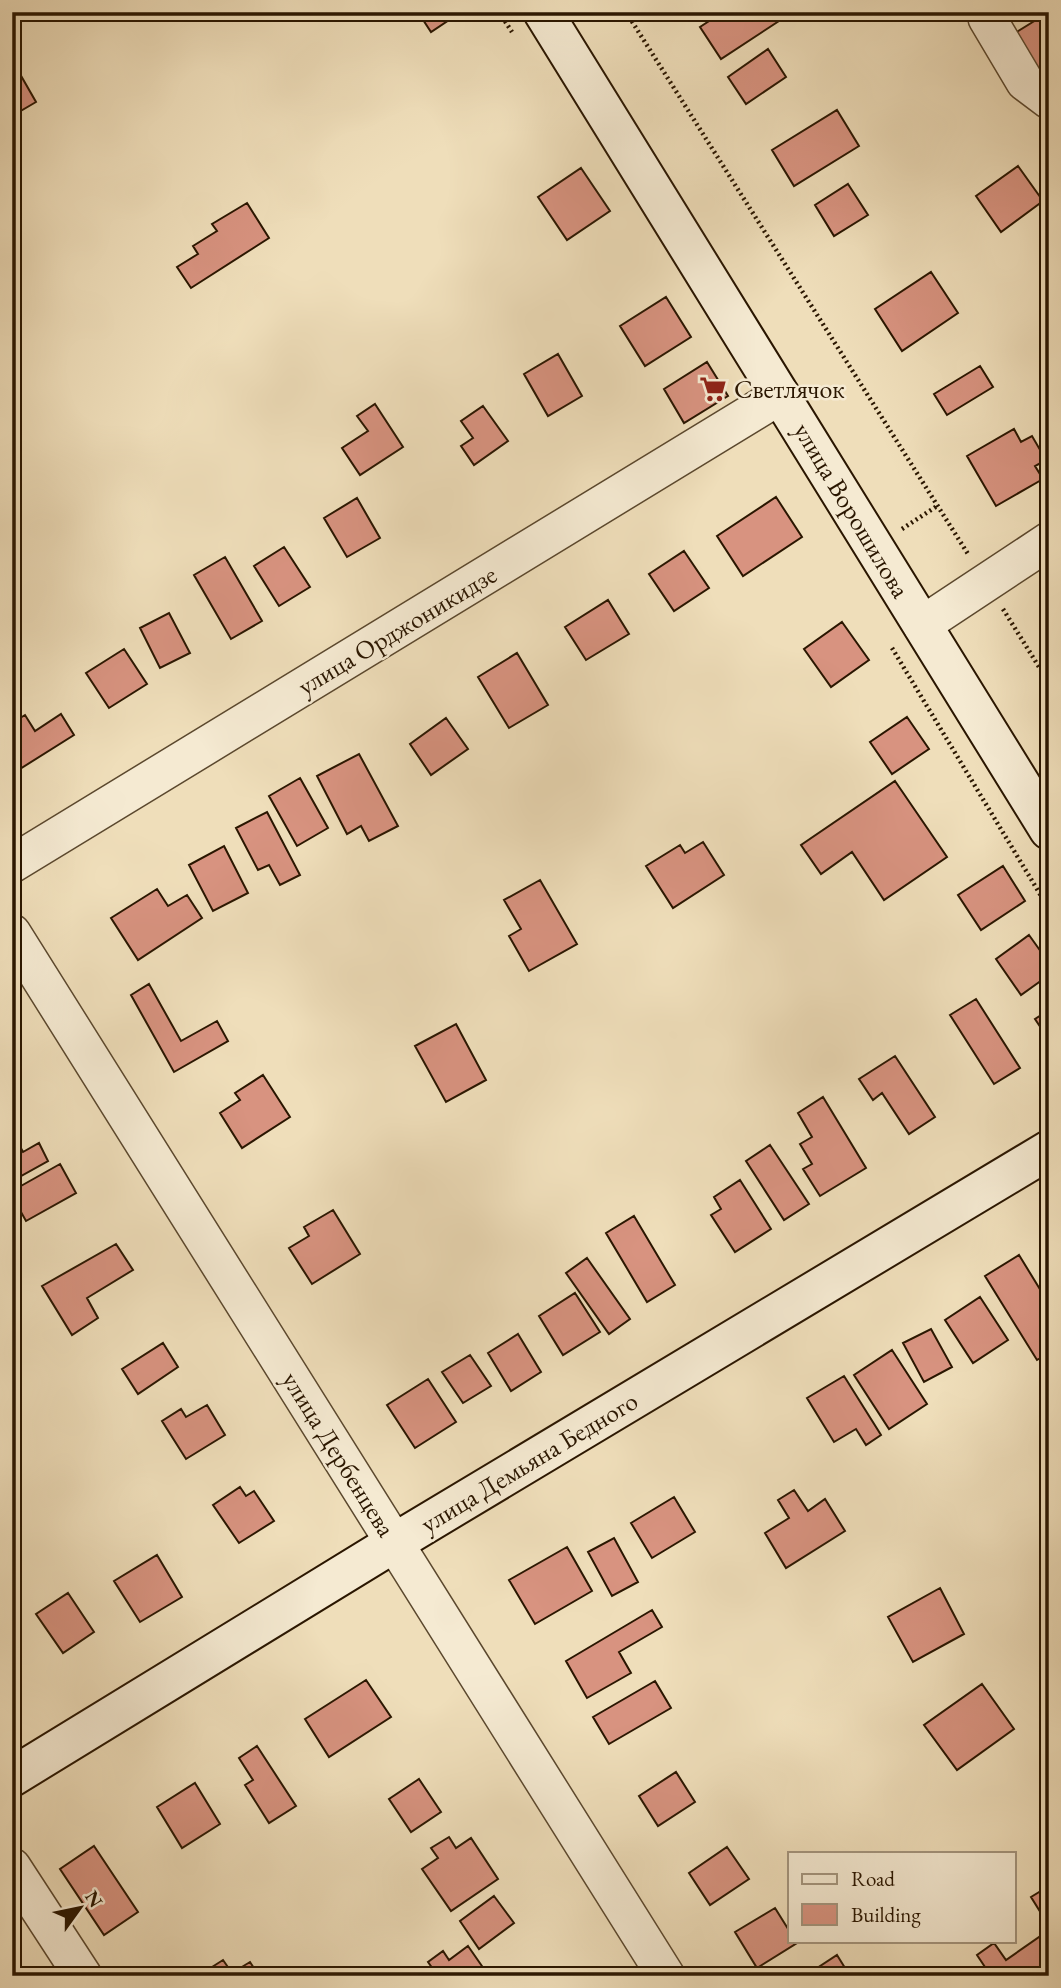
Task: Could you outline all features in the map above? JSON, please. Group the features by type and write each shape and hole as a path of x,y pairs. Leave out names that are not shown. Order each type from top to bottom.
{"street":[{"name":"улица Ворошилова","path":"543,12 1049,830"},
{"path":"987,18 1025,82 1049,100"},
{"name":"улица Орджоникидзе","path":"12,864 781,395"},
{"path":"922,625 1049,541"},
{"name":"улица Дербенцева","path":"12,933 666,1976"},
{"name":"улица Демьяна Бедного","path":"12,1777 394,1543 1049,1150"},
{"path":"12,1867 83,1976"}],"path":[{"path":"626,12 1049,682"},
{"path":"886,637 1049,909"}],"building":[{"path":"418,12 461,12 431,32"},
{"path":"723,12 773,12 779,21 721,59 700,27"},
{"path":"1049,12 1049,68 1040,73 1015,33"},
{"path":"768,49 786,77 746,104 728,77"},
{"path":"12,60 36,102 12,116"},
{"path":"837,110 859,146 794,186 772,150"},
{"path":"1018,166 1043,201 1001,232 976,196"},
{"path":"581,168 610,211 567,240 538,197"},
{"path":"848,184 868,215 834,236 815,205"},
{"path":"247,203 269,238 191,288 177,267 198,254 193,246 217,231 212,224"},
{"path":"931,272 958,313 902,351 875,309"},
{"path":"666,297 691,337 645,366 620,326"},
{"path":"558,354 582,396 548,416 524,374"},
{"path":"707,362 728,396 684,423 664,389"},
{"path":"980,366 993,387 947,415 934,394"},
{"path":"375,404 403,447 360,475 342,448 368,431 357,416"},
{"path":"483,406 508,441 474,465 461,446 473,438 461,421"},
{"path":"1014,429 1021,442 1032,436 1046,460 1035,466 1043,479 996,506 967,456"},
{"path":"776,497 802,537 743,576 717,536"},
{"path":"357,498 380,538 347,557 324,518"},
{"path":"284,547 310,587 279,606 254,566"},
{"path":"684,551 709,588 674,611 649,574"},
{"path":"225,557 262,621 231,639 194,575"},
{"path":"608,600 629,634 586,660 565,627"},
{"path":"169,613 190,653 160,668 140,628"},
{"path":"842,622 869,660 831,687 804,649"},
{"path":"124,649 147,684 109,708 86,673"},
{"path":"517,653 548,705 509,728 478,677"},
{"path":"61,714 74,735 12,774 12,723 25,715 35,731"},
{"path":"907,717 929,749 892,774 870,742"},
{"path":"446,718 468,749 431,775 410,744"},
{"path":"359,754 398,826 369,841 361,826 347,834 317,776"},
{"path":"300,778 328,828 297,846 269,796"},
{"path":"895,781 947,857 884,900 852,852 821,874 801,845"},
{"path":"267,812 300,875 280,885 269,865 258,870 236,828"},
{"path":"703,842 724,875 673,908 646,866 680,845 685,853"},
{"path":"224,846 248,893 213,911 189,865"},
{"path":"1003,866 1025,901 981,930 958,895"},
{"path":"540,880 577,944 529,971 509,936 521,929 504,900"},
{"path":"157,889 168,906 187,895 202,918 138,960 111,918"},
{"path":"1029,935 1049,963 1049,975 1021,995 996,959"},
{"path":"149,984 181,1041 217,1021 228,1041 174,1072 131,995"},
{"path":"976,999 1020,1068 994,1084 950,1015"},
{"path":"1049,1010 1049,1040 1035,1019"},
{"path":"456,1024 486,1080 446,1102 415,1046"},
{"path":"895,1056 935,1117 909,1134 882,1093 873,1100 859,1079"},
{"path":"263,1075 290,1117 242,1148 220,1113 240,1100 235,1093"},
{"path":"823,1097 866,1168 820,1196 803,1169 812,1164 800,1144 812,1137 798,1113"},
{"path":"16,1139 23,1152 39,1143 48,1161 12,1181 12,1141"},
{"path":"770,1145 809,1204 784,1220 746,1161"},
{"path":"60,1164 76,1193 26,1221 12,1196 12,1191"},
{"path":"740,1180 771,1229 735,1252 711,1215 721,1209 714,1197"},
{"path":"333,1210 360,1254 312,1284 289,1248 309,1236 304,1227"},
{"path":"634,1216 675,1285 647,1302 606,1233"},
{"path":"116,1244 133,1270 87,1298 98,1318 72,1335 42,1286"},
{"path":"1019,1255 1049,1304 1049,1353 1037,1360 985,1276"},
{"path":"587,1258 630,1319 609,1334 566,1273"},
{"path":"575,1293 600,1332 563,1355 539,1316"},
{"path":"980,1297 1008,1340 973,1363 945,1320"},
{"path":"931,1329 952,1367 924,1382 903,1343"},
{"path":"518,1334 541,1372 511,1391 488,1353"},
{"path":"163,1343 178,1367 138,1394 122,1369"},
{"path":"892,1350 927,1404 889,1429 854,1375"},
{"path":"470,1355 491,1386 463,1403 442,1372"},
{"path":"844,1376 881,1435 866,1445 856,1429 834,1442 807,1398"},
{"path":"428,1379 456,1422 415,1448 387,1405"},
{"path":"207,1405 225,1435 186,1459 162,1421 181,1409 186,1417"},
{"path":"240,1487 246,1496 254,1491 274,1521 239,1543 213,1505"},
{"path":"794,1490 808,1511 825,1499 845,1531 786,1568 765,1533 789,1518 778,1500"},
{"path":"674,1497 695,1532 652,1558 631,1523"},
{"path":"614,1538 638,1582 612,1596 588,1552"},
{"path":"567,1547 592,1591 535,1624 509,1580"},
{"path":"157,1555 182,1597 140,1622 114,1581"},
{"path":"940,1588 964,1634 913,1662 888,1617"},
{"path":"68,1593 94,1632 63,1653 36,1614"},
{"path":"652,1610 662,1627 619,1652 631,1673 587,1698 566,1661"},
{"path":"366,1680 391,1717 329,1757 305,1719"},
{"path":"655,1681 671,1708 609,1744 593,1717"},
{"path":"982,1684 1014,1729 957,1770 924,1725"},
{"path":"257,1746 296,1806 269,1823 245,1785 253,1780 239,1758"},
{"path":"676,1772 695,1802 658,1826 639,1796"},
{"path":"419,1779 441,1812 411,1832 389,1799"},
{"path":"195,1783 220,1824 182,1848 157,1807"},
{"path":"449,1837 456,1848 471,1838 498,1879 451,1911 422,1869 438,1858 431,1848"},
{"path":"94,1846 138,1912 104,1935 60,1869"},
{"path":"727,1847 749,1879 710,1905 689,1873"},
{"path":"1049,1886 1049,1926 1031,1897"},
{"path":"494,1896 514,1923 479,1949 460,1921"},
{"path":"775,1908 788,1929 788,1942 797,1943 757,1968 735,1932"},
{"path":"1042,1935 1049,1946 1049,1976 1016,1976 1011,1969 1000,1976 991,1976 977,1955 994,1943 1006,1960"},
{"path":"468,1946 484,1969 475,1976 438,1976 428,1962 443,1951 449,1960"},
{"path":"837,1955 850,1976 805,1976"},
{"path":"223,1960 232,1973 250,1962 259,1976 198,1976"}],"place":[{"name":"Светлячок","path":"713,389"}]}
